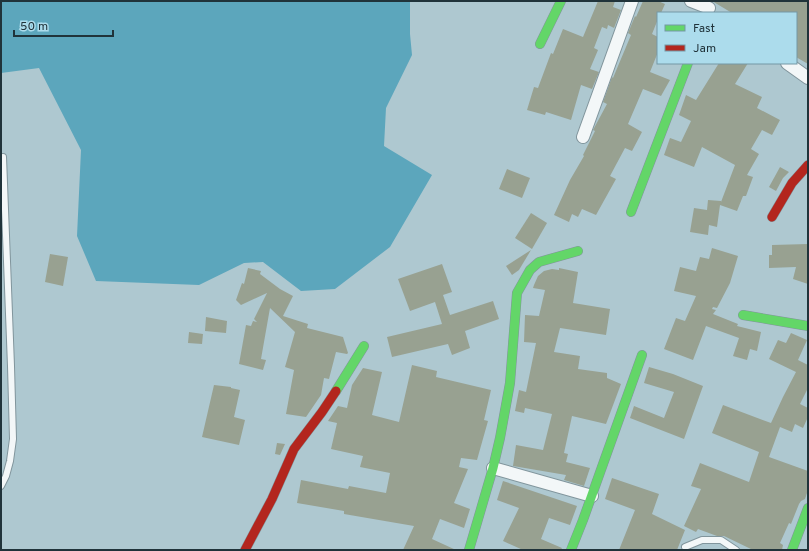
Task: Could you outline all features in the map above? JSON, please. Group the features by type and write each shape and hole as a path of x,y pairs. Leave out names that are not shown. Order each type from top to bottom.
{"street":[{"path":"540,44 561,1"},
{"path":"583,137 632,1"},
{"path":"691,1 712,11"},
{"path":"631,212 688,64"},
{"path":"788,64 808,78"},
{"path":"772,217 792,183 808,165"},
{"path":"469,550 493,468 500,438 510,383 517,292 530,270 539,262 578,251"},
{"path":"743,315 808,326"},
{"path":"245,550 272,499 294,449 322,412 364,346"},
{"path":"571,550 592,496 613,433 642,355"},
{"path":"493,468 592,496"},
{"path":"792,550 808,508"}],"lane":[{"path":"1,486 6,476 10,461 13,439 3,157"},
{"path":"686,546 702,540 721,540 736,550"}],"water":[{"path":"1,1 410,1 410,34 412,55 386,108 384,146 432,175 390,247 335,289 301,291 263,262 244,263 199,285 96,281 77,236 81,150 39,68 1,73"}],"building":[{"path":"598,1 615,1 613,7 621,10 614,28 608,25 607,29 602,27 594,48 598,50 590,69 599,72 592,89 581,85 571,120 546,112 545,115 527,110 534,87 538,88 551,53 553,54 563,29 583,37"},
{"path":"643,1 658,1 665,4 661,12 657,12 657,22 652,34 657,36 657,54 650,72 670,80 661,96 643,89 628,124 642,132 632,151 625,148 610,176 616,179 596,215 582,209 578,217 572,214 569,222 554,215 570,180 584,156 583,155 595,131 593,130 607,104 603,102 612,77 613,78 631,35 628,33 635,16 636,17"},
{"path":"712,1 808,1 808,64 797,58 797,12 730,12"},
{"path":"718,64 747,64 735,84 762,97 757,108 780,120 772,135 762,130 751,149 759,154 747,175 753,177 746,196 743,196 737,211 720,205 717,227 709,225 708,235 690,232 694,208 707,210 708,200 721,202 735,165 702,147 694,167 664,155 670,138 681,142 691,121 679,115 686,95 696,100"},
{"path":"780,167 789,172 783,178 776,191 769,187"},
{"path":"507,169 530,178 522,198 499,189"},
{"path":"531,213 547,223 532,249 515,238"},
{"path":"808,244 808,284 793,279 796,267 769,268 769,255 772,255 772,245"},
{"path":"712,248 738,256 730,283 717,308 713,307 712,309 716,310 713,314 738,324 737,326 761,332 757,351 750,349 747,360 733,356 739,338 706,326 693,360 664,349 676,318 685,321 696,296 674,291 680,267 696,271 700,257 709,259"},
{"path":"531,250 519,270 512,275 506,266"},
{"path":"50,254 68,257 63,286 45,282"},
{"path":"442,264 452,292 443,295 450,315 493,301 499,319 465,331 470,348 452,355 448,344 392,357 387,337 442,324 435,302 410,311 398,279"},
{"path":"248,268 261,271 260,274 280,289 293,296 283,316 308,324 307,328 343,337 348,353 336,352 329,379 324,378 321,395 306,417 286,414 294,370 285,367 295,332 270,308 261,359 266,360 263,370 239,364 246,325 251,326 253,321 257,322 254,319 267,293 241,305 236,300 242,283 244,284"},
{"path":"559,268 578,272 573,303 610,309 606,335 560,328 554,352 580,356 578,369 607,373 607,378 621,384 606,424 572,416 564,453 568,454 566,462 590,468 584,486 564,480 566,475 513,466 516,445 543,450 552,414 525,408 524,413 515,411 519,390 526,392 536,343 524,342 525,315 539,316 545,290 533,288 538,276 544,271 552,269 559,270"},
{"path":"206,317 227,321 226,333 205,331"},
{"path":"189,332 203,334 202,344 188,343"},
{"path":"791,333 807,340 798,360 808,365 808,388 800,404 808,408 808,417 803,428 795,424 792,432 780,427 769,457 808,471 808,490 805,499 799,504 791,524 789,523 780,543 783,545 782,550 753,550 724,536 717,536 698,529 696,532 684,526 701,489 691,486 700,463 749,482 759,452 712,433 723,405 771,423 796,372 769,359 778,340 786,343"},
{"path":"412,365 437,371 436,377 491,390 484,420 488,421 477,460 461,458 459,467 468,469 454,503 470,509 464,528 440,519 432,539 456,550 403,550 414,526 344,514 344,511 297,503 301,480 348,489 349,486 386,493 390,473 360,467 363,456 331,449 337,423 328,421 338,406 347,408 352,385 363,368 382,372 372,415 399,422"},
{"path":"649,367 673,374 703,386 684,439 630,418 634,406 664,418 674,392 644,383"},
{"path":"214,385 231,387 240,390 234,417 245,420 239,445 202,437"},
{"path":"277,443 285,444 280,455 275,454"},
{"path":"612,478 659,494 652,514 685,530 677,550 619,550 635,510 605,499"},
{"path":"503,481 577,506 570,525 549,518 541,539 562,548 561,550 523,550 503,541 519,508 497,500"}],"traffic: fast":[{"path":"540,44 561,1"},
{"path":"631,212 688,64"},
{"path":"469,550 493,468 500,438 510,383 517,293 530,270 539,262 578,251"},
{"path":"743,315 808,326"},
{"path":"336,391 364,346"},
{"path":"571,550 642,355"},
{"path":"792,550 808,508"}],"traffic: jam":[{"path":"772,217 792,183 808,165"},
{"path":"245,550 272,499 294,449 336,391"}]}
